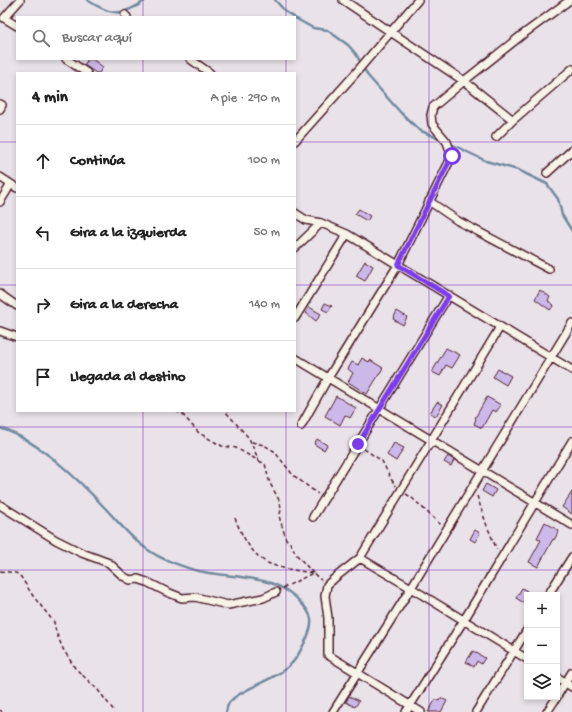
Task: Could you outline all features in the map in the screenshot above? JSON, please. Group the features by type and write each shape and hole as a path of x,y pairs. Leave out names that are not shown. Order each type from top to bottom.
{"street":[{"path":"16,26 1,18 20,0"},
{"path":"343,0 464,81 513,120"},
{"path":"298,132 354,75 418,0"},
{"path":"301,426 328,378 398,265 452,156 447,142 432,124 431,115 433,107 522,35 570,0"},
{"path":"68,60 86,72"},
{"path":"191,60 209,72"},
{"path":"496,137 513,120 572,69"},
{"path":"0,104 2,105 0,109"},
{"path":"547,172 572,150"},
{"path":"0,177 14,186"},
{"path":"0,188 14,186"},
{"path":"0,202 14,186"},
{"path":"429,201 458,221 549,269"},
{"path":"296,214 306,220 321,223 347,234 572,370"},
{"path":"296,247 321,223"},
{"path":"296,316 347,234"},
{"path":"0,294 16,305"},
{"path":"313,517 449,296"},
{"path":"333,712 447,530 550,357 572,323"},
{"path":"421,712 328,656 328,618 325,596 327,585 360,558 500,327"},
{"path":"0,331 16,338"},
{"path":"296,359 572,525"},
{"path":"406,712 464,620 572,441"},
{"path":"0,505 56,540 82,553 109,563 123,576 130,580 138,579 147,582 182,598 195,597 228,604 263,598 276,592"},
{"path":"550,592 572,557"},
{"path":"360,558 524,657"},
{"path":"476,712 524,635"},
{"path":"560,694 569,685 572,672"},
{"path":"560,679 569,685"},
{"path":"547,712 555,700"}],"path":[{"path":"178,412 183,415 199,433 222,446 236,448 265,464 269,482 280,502 282,511 279,516 286,539 292,544 296,554 313,573 327,585"},
{"path":"226,412 249,438 259,462"},
{"path":"251,442 264,444 274,451 293,475 324,499"},
{"path":"358,444 382,461 391,480 401,491 411,497 447,530"},
{"path":"474,486 487,526 501,559"},
{"path":"235,518 239,529 253,551 261,558 271,564 313,573"},
{"path":"0,571 16,573 21,577 33,596 54,622 56,632 63,649 75,668 98,690 115,712"},
{"path":"289,585 313,573"}],"building":[{"path":"87,60 93,60 103,67 100,72 94,72 84,65"},
{"path":"359,209 370,216 367,221 355,214"},
{"path":"365,261 373,266 365,281 356,276"},
{"path":"540,290 550,297 548,301 554,305 550,310 535,299"},
{"path":"325,303 332,306 328,312 322,309"},
{"path":"309,307 321,314 316,321 306,313"},
{"path":"397,311 407,317 403,325 393,319"},
{"path":"446,348 460,355 452,368 446,365 440,376 432,372"},
{"path":"362,358 369,362 370,360 383,368 367,394 348,382 353,373 348,369 352,362 358,365"},
{"path":"498,369 511,376 506,385 493,377"},
{"path":"336,396 356,408 350,418 345,415 340,425 325,416"},
{"path":"487,397 501,405 496,412 492,410 482,428 474,424 475,418"},
{"path":"437,402 443,405 436,416 430,413"},
{"path":"317,439 327,445 324,450 314,444"},
{"path":"394,443 404,448 396,461 387,455"},
{"path":"448,456 454,460 451,466 444,462"},
{"path":"486,484 496,490 492,497 482,491"},
{"path":"572,492 572,514 562,507"},
{"path":"545,522 559,531 538,567 529,562 541,540 537,538"},
{"path":"475,530 480,533 475,542 470,539"},
{"path":"522,588 527,591 524,592 524,603 516,598"},
{"path":"473,651 485,658 481,664 477,661 474,667 466,662"},
{"path":"349,696 359,701 355,707 346,702"},
{"path":"441,698 447,701 441,712 428,712 436,699 439,701"}],"waterway":[{"path":"87,0 110,12 123,12 138,6 146,0"},
{"path":"275,0 286,12 292,16"},
{"path":"296,19 313,28 327,30 348,45 356,54 368,76 401,113 419,130 442,140"},
{"path":"449,143 486,161 518,170 547,184 558,199 562,215 572,231"},
{"path":"0,428 29,442 57,462 94,496 139,543 155,554 164,559 194,570 257,579 281,587 292,594 305,607 310,617 310,631 296,658 280,673 235,697 227,706 226,712"}],"route":[{"path":"358,444 449,296 398,265 452,156"}]}
